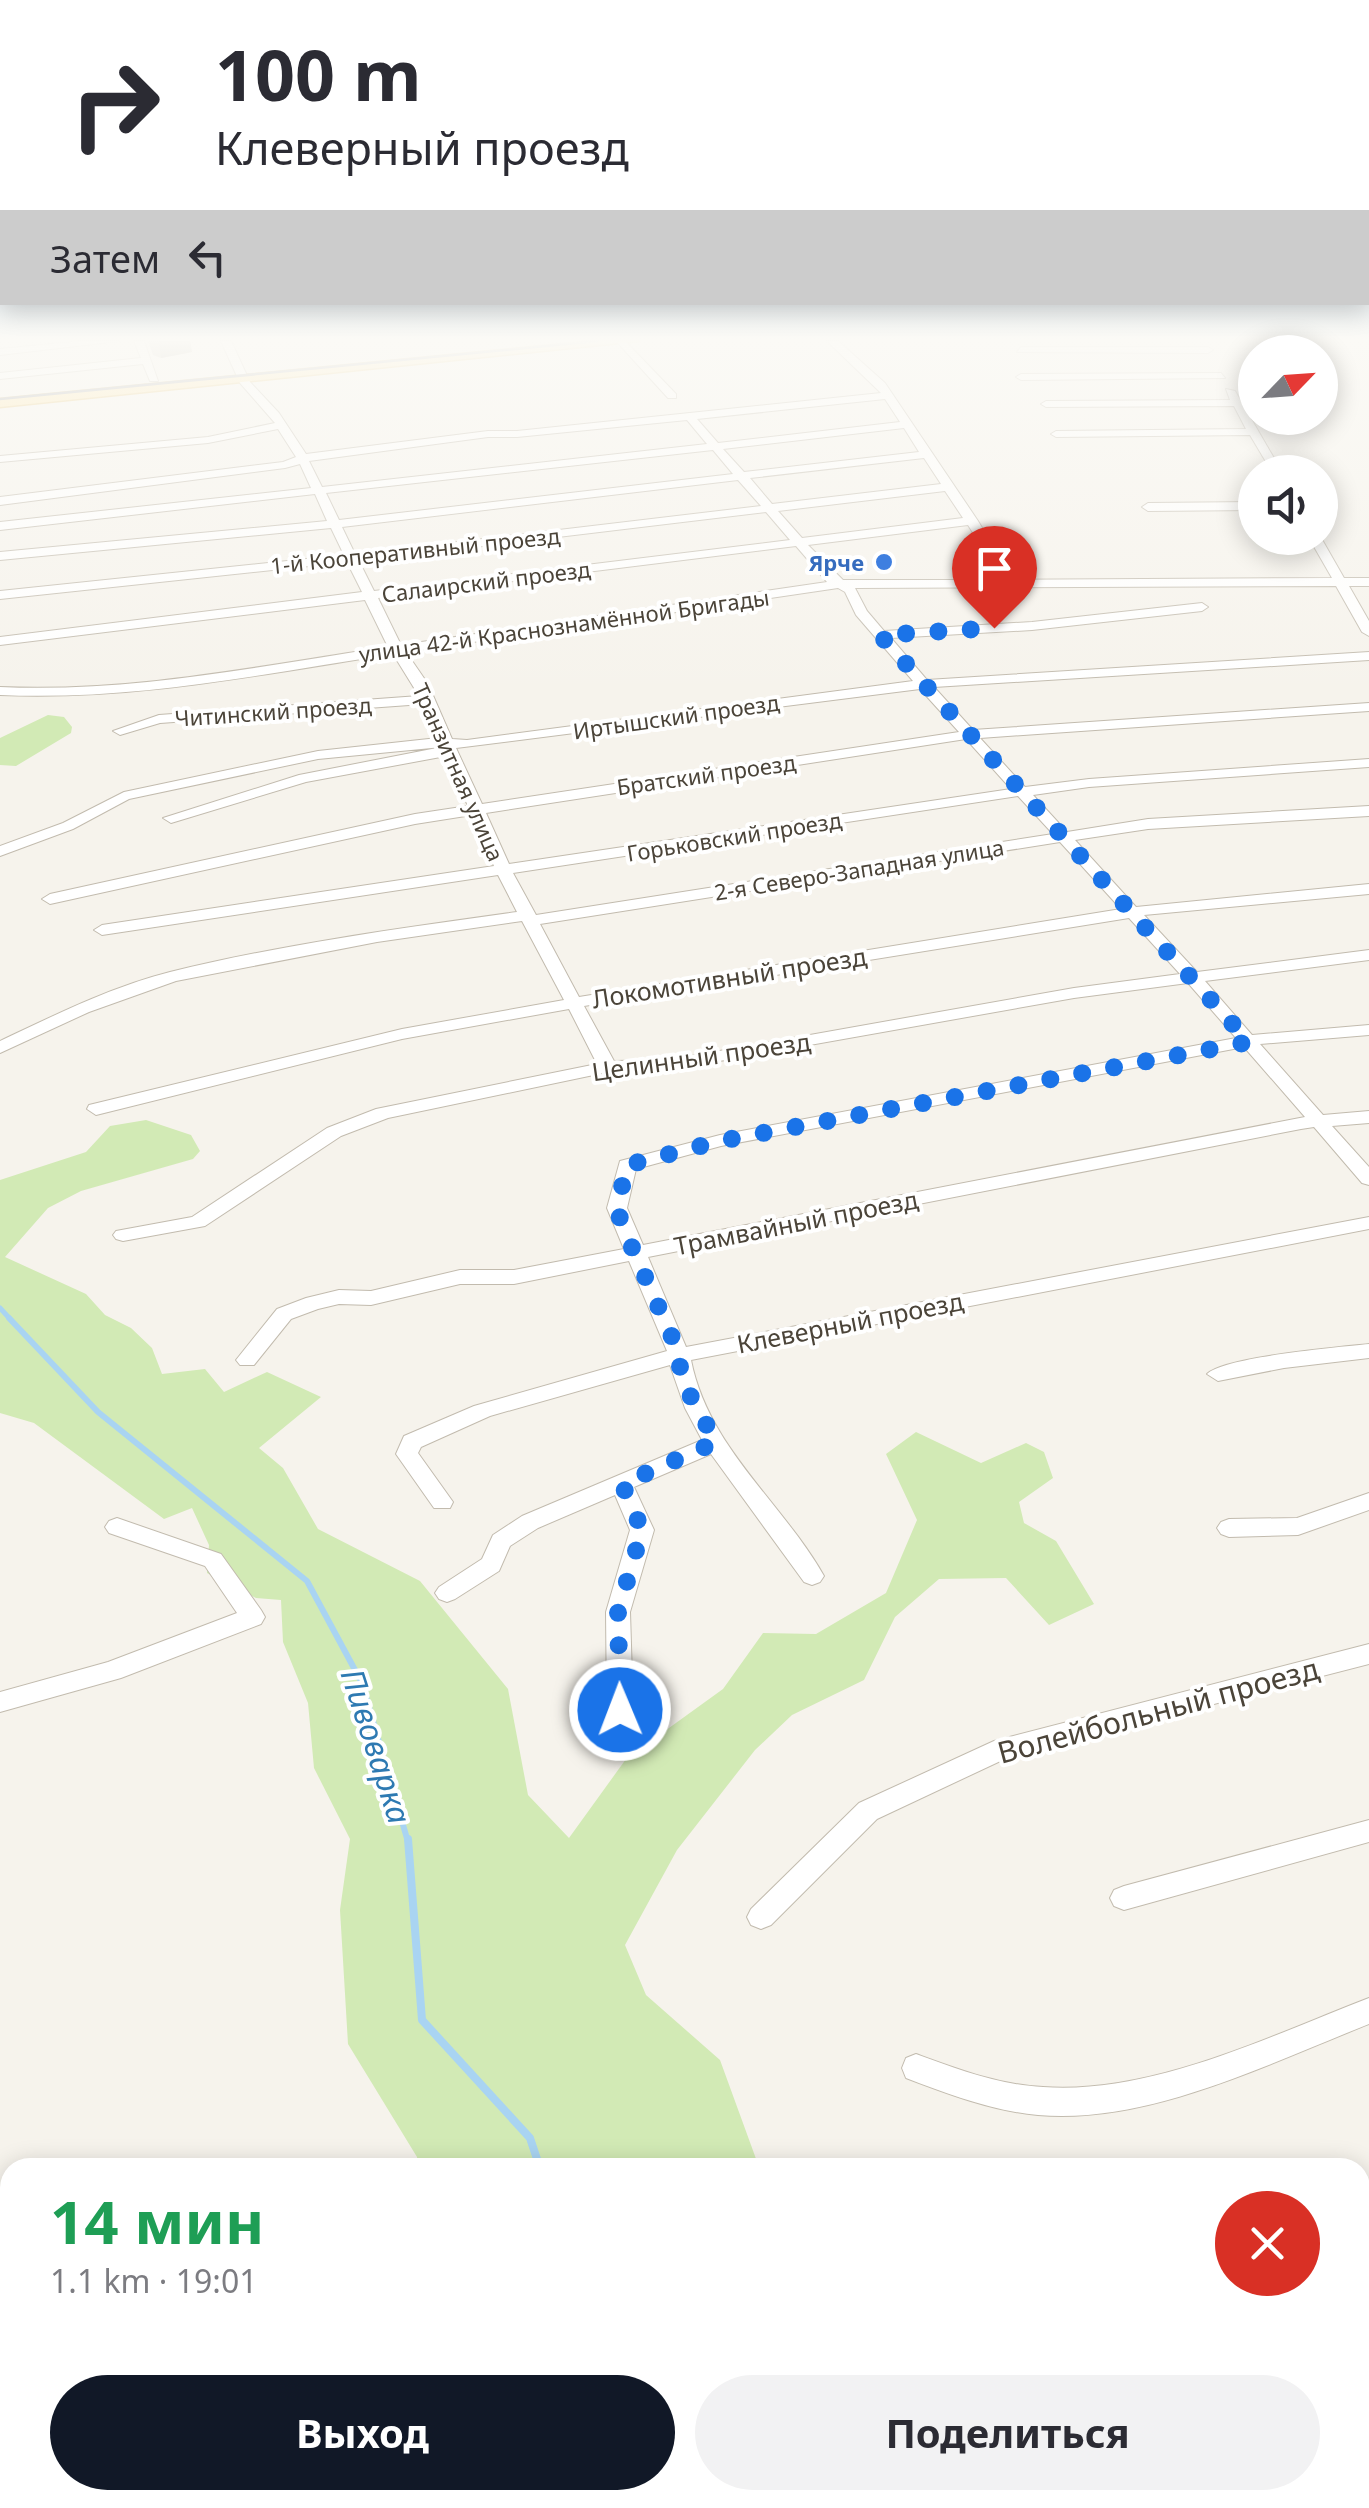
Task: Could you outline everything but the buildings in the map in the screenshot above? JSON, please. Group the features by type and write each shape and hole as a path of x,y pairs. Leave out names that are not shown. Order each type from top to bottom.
{"street":[{"path":"0,501 284,465 310,458"},
{"path":"0,526 610,458"},
{"path":"726,458 838,584 850,590 880,635 1018,792 1133,912 1369,1179"},
{"path":"0,556 335,524 893,458"},
{"path":"930,458 972,520 983,544 982,582"},
{"name":"Транзитная улица","path":"303,459 395,647 429,699 504,871 608,1067"},
{"name":"1-й Кооперативный проезд","path":"0,594 352,558 948,487"},
{"path":"1148,506 1238,506"},
{"name":"Салаирский проезд","path":"0,641 972,520"},
{"path":"1325,555 1369,632"},
{"name":"улица 42-й Краснознамённой Бригады","path":"0,691 66,694 146,687 838,584 1369,582"},
{"path":"880,635 1032,626 1202,607"},
{"name":"Иртышский проезд","path":"171,818 304,778 448,748 923,684 1369,656"},
{"name":"Читинский проезд","path":"120,732 158,719 429,699"},
{"name":"Братский проезд","path":"50,898 275,846 474,808 971,734 1369,707"},
{"name":"Иртышский проезд","path":"0,851 68,826 124,796 318,755 436,742 448,748"},
{"name":"Горьковский проезд","path":"102,930 1018,792 1089,783 1369,763"},
{"name":"2-я Северо-Западная улица","path":"0,1048 84,1008 172,978 377,937 528,918 1148,824 1369,811"},
{"name":"Локомотивный проезд","path":"96,1109 402,1034 573,1003 1133,912 1369,889"},
{"name":"Целинный проезд","path":"123,1235 198,1222 334,1132 367,1119 608,1067 670,1065 1190,976 1369,955"},
{"path":"812,1576 716,1442 680,1377 680,1355 617,1208 627,1165 720,1141 1269,1037 1369,1030"},
{"name":"Трамвайный проезд","path":"247,1360 284,1314 313,1302 339,1297 371,1298 460,1277 514,1277 1321,1121 1369,1117"},
{"name":"Клеверный проезд","path":"442,1502 407,1454 412,1442 482,1410 680,1355 1369,1223"},
{"path":"1218,1374 1284,1360 1369,1352"},
{"path":"447,1593 491,1565 500,1541 530,1522 716,1442"},
{"path":"620,1710 618,1612 642,1530 622,1484"},
{"path":"1230,1528 1298,1526 1369,1501"},
{"path":"0,1702 112,1671 254,1618 213,1560 118,1527"},
{"name":"Волейбольный проезд","path":"761,1917 868,1811 1003,1748 1369,1654"},
{"path":"1124,1898 1369,1831"},
{"path":"916,2068 990,2094 1059,2102 1145,2089 1369,2011"}],"green space":[{"path":"48,715 64,717 72,727 71,733 16,766 0,765 0,738"},
{"path":"146,1120 191,1135 200,1151 193,1159 81,1191 48,1208 5,1257 86,1294 105,1315 131,1328 152,1348 162,1374 205,1369 224,1392 267,1372 321,1397 259,1448 283,1468 318,1529 420,1581 508,1689 528,1795 569,1838 626,1759 723,1689 763,1633 816,1634 886,1593 917,1520 886,1454 916,1432 981,1463 1026,1443 1044,1452 1053,1478 1019,1502 1024,1523 1056,1541 1094,1604 1049,1625 1006,1578 939,1579 895,1617 864,1680 792,1715 755,1750 677,1850 625,1945 646,1995 720,2060 756,2158 417,2158 348,2044 340,1910 350,1839 314,1768 308,1703 283,1642 281,1600 256,1598 207,1573 209,1545 192,1508 164,1519 34,1423 0,1413 0,1180 86,1152 110,1126"}],"waterway":[{"name":"Пивоварка","path":"0,1308 11,1320"},
{"name":"Пивоварка","path":"9,1318 98,1412 307,1581 362,1683 408,1842"},
{"name":"Пивоварка","path":"408,1839 422,2020 530,2138 537,2158"}],"place":[{"name":"Ярче","path":"884,562"}],"route":[{"path":"620,1710 618,1612 642,1530 632,1499 622,1484 716,1442 680,1377 680,1355 622,1225 617,1208 627,1165 720,1141 1249,1042 1133,912 1018,792 880,635 994,628"}]}
